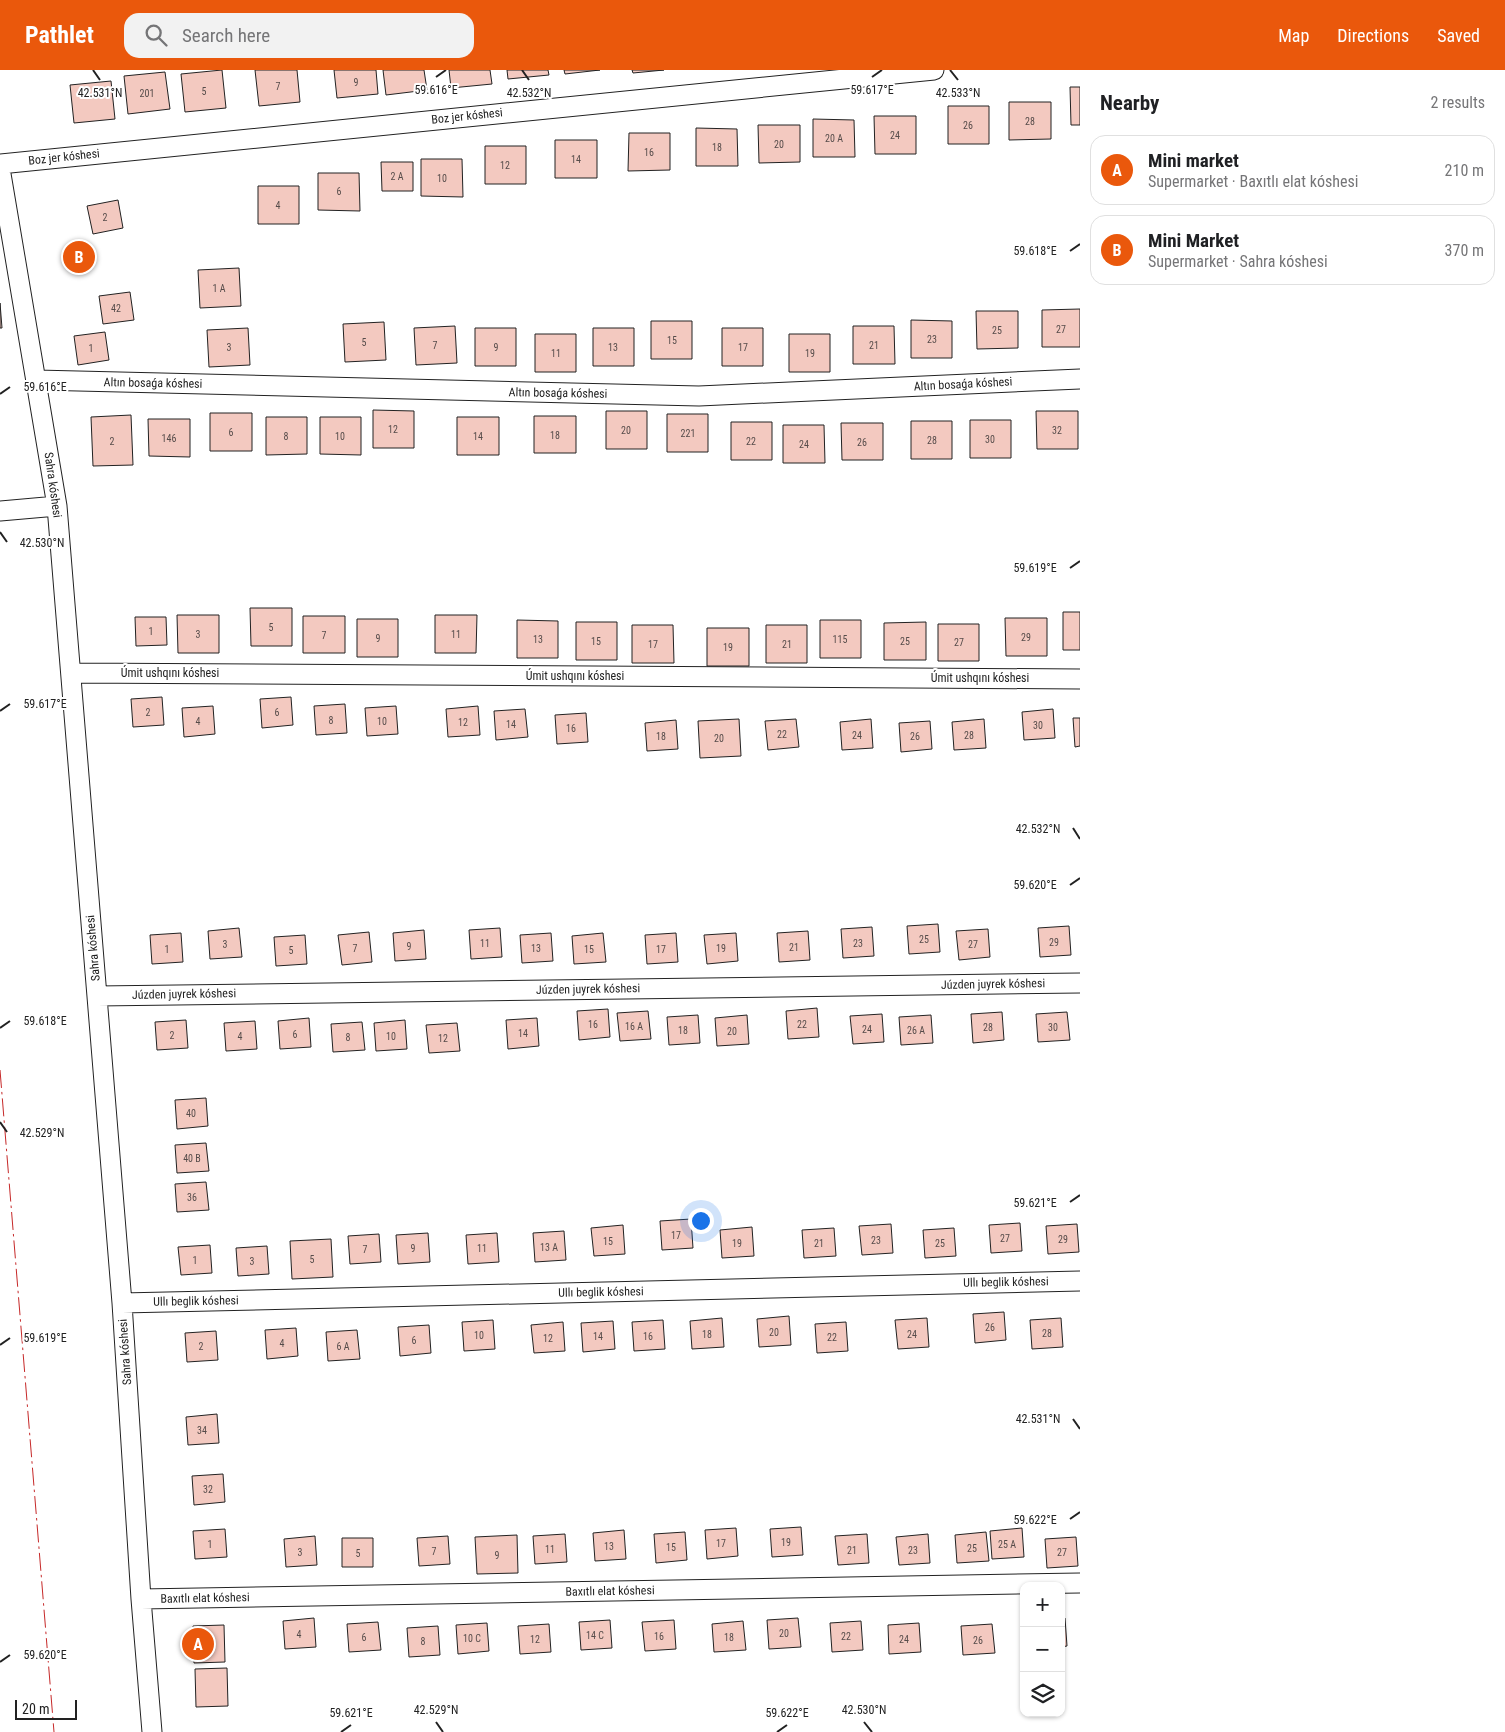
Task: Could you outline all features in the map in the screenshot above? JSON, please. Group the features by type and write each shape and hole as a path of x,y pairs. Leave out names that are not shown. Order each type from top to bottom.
{"street":[{"name":"Boz jer kóshesi","path":"0,164 934,70"},
{"name":"Sahra kóshesi","path":"0,168 57,506 122,1303 141,1599 152,1732"},
{"name":"Altın bosaǵa kóshesi","path":"36,380 699,396 1080,379"},
{"path":"0,511 57,506"},
{"name":"Úmit ushqını kóshesi","path":"71,672 1080,679"},
{"name":"Júzden juyrek kóshesi","path":"97,996 1080,982"},
{"name":"Ullı beglik kóshesi","path":"122,1303 1080,1281"},
{"name":"Baxıtlı elat kóshesi","path":"141,1599 1080,1583"}],"building":[{"path":"222,70 226,108 185,112 181,74"},
{"path":"255,70 297,70 300,102 259,106"},
{"path":"334,70 376,70 378,94 337,98"},
{"path":"383,70 424,70 427,90 386,95"},
{"path":"449,70 490,70 492,84 451,88"},
{"path":"507,70 548,70 549,75 508,79"},
{"path":"564,70 600,70 565,74"},
{"path":"632,70 664,70 633,73"},
{"path":"165,72 170,109 128,114 124,76"},
{"path":"111,81 115,119 74,123 70,85"},
{"path":"1070,87 1080,87 1080,125 1071,125"},
{"path":"1009,102 1051,102 1051,139 1009,140"},
{"path":"948,106 989,106 989,144 948,144"},
{"path":"874,116 916,116 916,154 875,154"},
{"path":"813,119 854,120 855,157 813,157"},
{"path":"758,125 800,125 800,162 759,163"},
{"path":"696,128 737,129 738,166 696,166"},
{"path":"629,133 670,133 670,170 628,171"},
{"path":"555,140 597,140 597,178 555,178"},
{"path":"485,146 526,146 526,184 485,184"},
{"path":"421,159 462,159 463,197 421,196"},
{"path":"381,162 413,162 413,191 382,191"},
{"path":"318,173 359,173 360,211 318,210"},
{"path":"258,186 299,186 299,224 258,224"},
{"path":"118,200 123,228 93,234 87,206"},
{"path":"239,268 241,306 200,308 198,270"},
{"path":"130,292 134,320 103,324 99,296"},
{"path":"0,303 2,328 0,328"},
{"path":"1080,309 1080,347 1042,347 1042,310"},
{"path":"976,311 1018,311 1018,348 977,349"},
{"path":"911,320 952,321 952,358 911,358"},
{"path":"651,321 692,321 692,359 651,359"},
{"path":"384,322 386,360 345,362 343,324"},
{"path":"455,326 457,363 416,365 414,328"},
{"path":"853,326 894,326 895,364 853,364"},
{"path":"248,328 250,365 209,367 207,330"},
{"path":"475,328 516,328 516,366 475,366"},
{"path":"593,328 634,328 634,366 593,366"},
{"path":"722,328 763,328 763,366 722,366"},
{"path":"105,332 109,360 78,365 74,336"},
{"path":"535,334 576,334 576,372 535,372"},
{"path":"789,334 830,334 830,372 789,372"},
{"path":"373,410 414,411 414,448 373,448"},
{"path":"606,411 647,411 647,449 606,449"},
{"path":"1036,411 1078,411 1078,449 1037,449"},
{"path":"210,413 252,413 252,451 210,451"},
{"path":"667,414 708,414 708,452 667,452"},
{"path":"131,415 133,465 93,466 91,417"},
{"path":"534,416 576,416 576,453 534,453"},
{"path":"266,417 307,417 307,454 266,455"},
{"path":"320,417 361,417 361,455 320,454"},
{"path":"457,417 499,417 499,455 457,455"},
{"path":"148,419 190,419 190,457 149,456"},
{"path":"970,420 1011,420 1011,458 970,458"},
{"path":"911,421 952,421 952,459 911,459"},
{"path":"731,422 772,422 772,460 731,460"},
{"path":"841,423 883,423 883,460 842,460"},
{"path":"783,425 824,425 825,463 783,463"},
{"path":"250,608 292,608 292,646 251,646"},
{"path":"1063,612 1080,612 1080,650 1063,650"},
{"path":"177,615 219,615 219,653 178,653"},
{"path":"435,615 477,615 476,653 435,653"},
{"path":"303,616 345,616 345,653 303,653"},
{"path":"135,617 166,617 167,645 136,646"},
{"path":"1005,618 1047,618 1047,656 1006,656"},
{"path":"357,619 398,619 398,657 357,657"},
{"path":"517,620 558,621 558,658 517,658"},
{"path":"820,620 861,620 861,658 820,658"},
{"path":"576,622 617,622 617,660 576,660"},
{"path":"926,622 926,660 884,660 884,623"},
{"path":"938,624 979,624 979,661 938,661"},
{"path":"632,625 673,625 674,663 632,663"},
{"path":"766,625 807,625 807,663 766,663"},
{"path":"707,628 749,628 749,666 707,666"},
{"path":"162,697 164,725 133,727 131,699"},
{"path":"291,697 293,725 262,728 260,699"},
{"path":"345,704 347,733 316,735 314,706"},
{"path":"213,706 215,734 184,737 182,708"},
{"path":"396,706 398,734 367,736 365,708"},
{"path":"478,706 480,735 448,737 446,709"},
{"path":"525,709 528,737 496,740 494,711"},
{"path":"1053,709 1055,738 1024,740 1022,712"},
{"path":"586,713 588,742 557,744 555,715"},
{"path":"1073,718 1080,718 1080,746 1075,747"},
{"path":"739,719 741,756 700,758 698,721"},
{"path":"796,719 799,747 768,750 765,721"},
{"path":"871,719 873,748 842,750 840,722"},
{"path":"984,719 986,748 954,750 952,722"},
{"path":"676,720 678,749 647,751 645,723"},
{"path":"930,721 932,749 901,752 899,723"},
{"path":"938,924 940,952 909,954 907,926"},
{"path":"1069,926 1071,955 1040,957 1038,928"},
{"path":"872,927 874,956 843,958 841,929"},
{"path":"239,928 242,957 210,959 208,931"},
{"path":"500,928 502,957 471,959 469,930"},
{"path":"988,929 990,957 959,960 956,931"},
{"path":"424,930 426,959 395,961 393,933"},
{"path":"808,931 810,960 779,962 777,933"},
{"path":"369,932 372,962 342,965 338,935"},
{"path":"181,933 183,962 152,964 150,935"},
{"path":"551,933 553,961 522,963 520,935"},
{"path":"603,933 606,962 574,964 572,936"},
{"path":"676,933 678,962 647,964 645,935"},
{"path":"736,933 738,961 707,964 704,935"},
{"path":"305,935 307,964 276,966 274,937"},
{"path":"817,1008 819,1037 788,1039 786,1011"},
{"path":"608,1009 610,1037 579,1040 577,1011"},
{"path":"648,1011 651,1039 620,1041 617,1013"},
{"path":"1002,1012 1004,1040 973,1043 971,1014"},
{"path":"1067,1012 1070,1040 1038,1042 1036,1014"},
{"path":"882,1014 884,1042 853,1044 850,1016"},
{"path":"698,1015 700,1043 669,1045 667,1017"},
{"path":"747,1015 749,1044 717,1046 715,1018"},
{"path":"931,1015 933,1043 901,1045 899,1017"},
{"path":"309,1018 311,1047 280,1049 278,1021"},
{"path":"537,1018 539,1046 508,1049 506,1020"},
{"path":"186,1020 188,1048 157,1050 155,1022"},
{"path":"405,1020 407,1049 376,1051 374,1023"},
{"path":"255,1021 257,1049 226,1051 224,1023"},
{"path":"362,1022 365,1050 333,1052 331,1024"},
{"path":"457,1023 460,1051 429,1053 426,1025"},
{"path":"206,1098 208,1126 177,1129 175,1100"},
{"path":"206,1143 209,1171 177,1173 175,1145"},
{"path":"206,1182 209,1210 177,1212 175,1184"},
{"path":"691,1219 693,1248 662,1250 660,1221"},
{"path":"1020,1223 1022,1251 991,1253 989,1225"},
{"path":"891,1224 893,1253 862,1255 859,1226"},
{"path":"1077,1224 1079,1252 1048,1254 1046,1226"},
{"path":"623,1225 625,1254 594,1256 591,1228"},
{"path":"752,1227 754,1256 722,1258 720,1230"},
{"path":"834,1228 836,1256 804,1258 802,1230"},
{"path":"954,1228 956,1256 925,1258 923,1230"},
{"path":"564,1231 566,1260 535,1262 533,1233"},
{"path":"428,1233 430,1262 398,1264 396,1235"},
{"path":"497,1233 499,1262 468,1264 466,1235"},
{"path":"379,1234 381,1262 350,1264 348,1236"},
{"path":"331,1239 333,1277 292,1279 290,1241"},
{"path":"210,1245 212,1273 181,1275 178,1247"},
{"path":"267,1246 269,1274 238,1276 236,1248"},
{"path":"1004,1312 1006,1340 975,1343 973,1314"},
{"path":"789,1316 791,1345 759,1347 757,1319"},
{"path":"722,1318 724,1347 692,1349 690,1321"},
{"path":"927,1318 929,1347 898,1349 895,1320"},
{"path":"1061,1318 1063,1347 1032,1349 1030,1320"},
{"path":"493,1320 495,1349 464,1351 462,1322"},
{"path":"663,1320 665,1349 634,1351 632,1322"},
{"path":"613,1321 615,1349 583,1352 581,1323"},
{"path":"563,1322 565,1351 534,1353 531,1325"},
{"path":"846,1322 848,1351 817,1353 815,1324"},
{"path":"429,1325 431,1353 400,1356 398,1327"},
{"path":"296,1328 298,1356 267,1359 265,1330"},
{"path":"357,1330 360,1359 328,1361 326,1332"},
{"path":"216,1331 218,1360 187,1362 185,1333"},
{"path":"217,1414 219,1443 188,1445 186,1417"},
{"path":"223,1474 225,1502 194,1505 192,1476"},
{"path":"801,1527 803,1555 772,1557 770,1529"},
{"path":"736,1528 738,1556 707,1559 705,1530"},
{"path":"1022,1528 1024,1557 992,1559 990,1531"},
{"path":"225,1529 227,1557 195,1559 193,1531"},
{"path":"624,1530 626,1559 595,1561 593,1533"},
{"path":"685,1532 687,1560 656,1563 654,1534"},
{"path":"986,1532 989,1561 957,1563 955,1535"},
{"path":"565,1534 567,1562 535,1564 533,1536"},
{"path":"867,1534 869,1563 838,1565 835,1536"},
{"path":"928,1534 930,1563 899,1565 896,1537"},
{"path":"517,1535 518,1573 477,1574 475,1537"},
{"path":"315,1536 317,1565 286,1567 284,1539"},
{"path":"448,1536 450,1564 419,1566 417,1538"},
{"path":"1076,1537 1078,1566 1047,1568 1045,1539"},
{"path":"342,1538 373,1538 373,1567 342,1567"},
{"path":"314,1618 316,1647 285,1649 283,1621"},
{"path":"798,1618 801,1647 769,1649 767,1620"},
{"path":"1065,1618 1067,1646 1065,1646"},
{"path":"610,1620 612,1648 581,1650 579,1622"},
{"path":"674,1620 676,1649 645,1651 642,1622"},
{"path":"743,1621 746,1650 714,1652 712,1624"},
{"path":"861,1621 863,1650 832,1652 830,1623"},
{"path":"378,1622 381,1650 349,1652 347,1624"},
{"path":"487,1623 489,1651 458,1654 456,1625"},
{"path":"919,1623 921,1652 889,1654 888,1625"},
{"path":"549,1624 551,1652 520,1654 518,1626"},
{"path":"992,1624 995,1653 963,1655 961,1626"},
{"path":"224,1625 225,1662 194,1663 193,1626"},
{"path":"438,1626 440,1655 409,1657 407,1628"},
{"path":"227,1668 228,1706 196,1707 195,1669"}],"power":[{"path":"0,1070 54,1732"}],"place":[{"name":"Mini Market","path":"79,257"},
{"name":"Mini market","path":"198,1644"}]}
